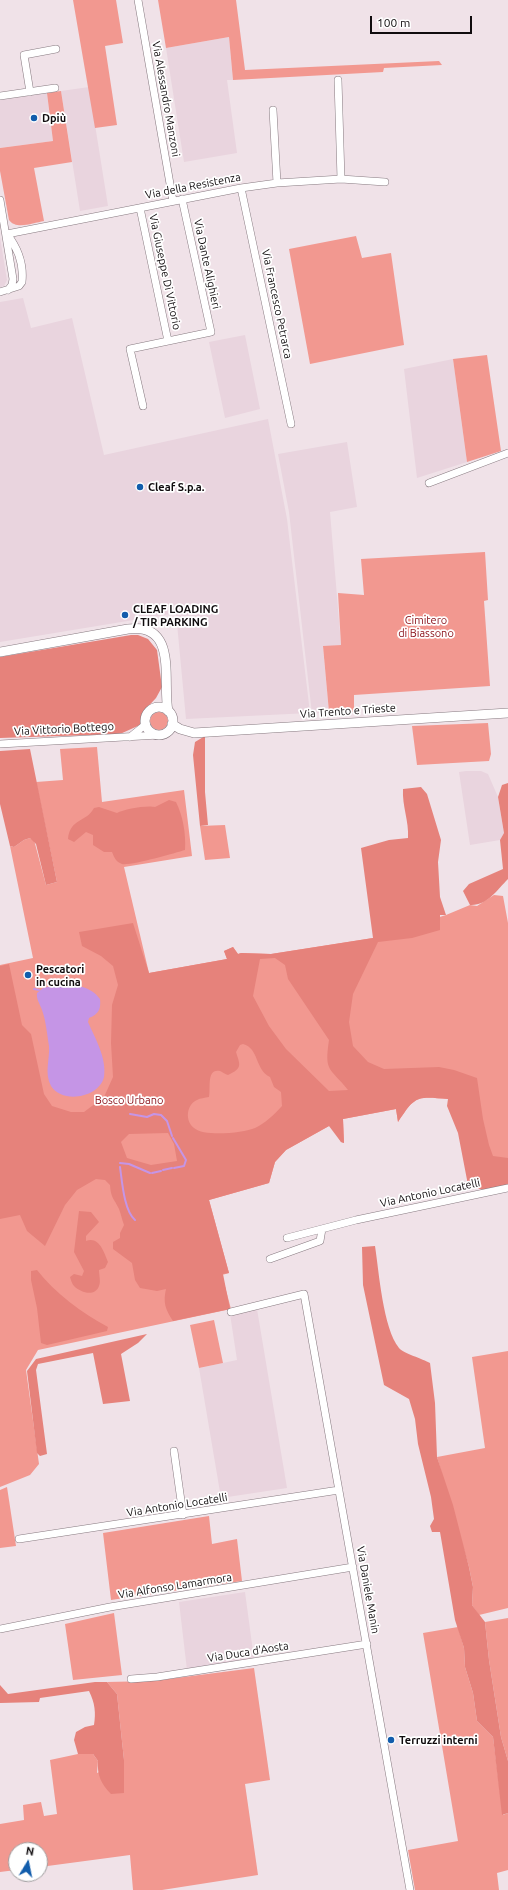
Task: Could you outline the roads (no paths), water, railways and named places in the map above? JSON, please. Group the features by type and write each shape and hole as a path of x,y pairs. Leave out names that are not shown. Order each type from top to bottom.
{"street":[{"name":"Via Alessandro Manzoni","path":"138,0 173,201"},
{"path":"30,92 24,55 56,49"},
{"path":"338,80 341,179"},
{"path":"0,96 55,88"},
{"path":"273,110 277,183"},
{"name":"Via della Resistenza","path":"7,234 182,199 277,183 341,179 385,182"},
{"name":"Via Francesco Petrarca","path":"241,188 291,424"},
{"name":"Via Dante Alighieri","path":"182,199 211,332"},
{"path":"0,200 7,234 6,244 13,279 12,285 8,290 0,292"},
{"name":"Via Giuseppe Di Vittorio","path":"140,208 168,341"},
{"name":"Via Giuseppe Di Vittorio","path":"143,406 130,349 211,332"},
{"path":"429,483 508,452"},
{"path":"0,652 132,629 144,630 157,637 163,647 167,667 166,688 168,711 172,718 170,730 162,734 152,733 145,725 148,714 157,707 166,688"},
{"path":"157,707 168,711"},
{"name":"Via Trento e Trieste","path":"162,734 508,713"},
{"name":"Via Trento e Trieste","path":"172,724 189,732"},
{"name":"Via Vittorio Bottego","path":"129,737 145,725"},
{"name":"Via Vittorio Bottego","path":"0,744 162,734"},
{"name":"Via Antonio Locatelli","path":"287,1238 356,1220 508,1188"},
{"path":"270,1259 320,1241 322,1229"},
{"name":"Via Daniele Manin","path":"231,1312 304,1294 410,1890"},
{"path":"174,1451 184,1515"},
{"name":"Via Antonio Locatelli","path":"19,1539 184,1515 339,1490"},
{"name":"Via Alfonso Lamarmora","path":"0,1629 110,1608 353,1567"},
{"name":"Via Duca d'Aosta","path":"131,1679 157,1677 367,1644"}],"waterway":[{"path":"34,989 39,990"},
{"path":"130,1114 147,1117 154,1114 161,1115 167,1121 172,1136"},
{"path":"173,1138 186,1160 184,1166 174,1168"},
{"path":"120,1163 129,1164 150,1173"},
{"path":"120,1167 126,1203 131,1216 135,1220"},
{"path":"163,1170 172,1168"},
{"path":"152,1173 161,1171"}],"place":[{"name":"Dpiù","path":"34,118"},
{"name":"Cleaf S.p.a.","path":"140,487"},
{"name":"CLEAF LOADING / TIR PARKING","path":"125,615"},
{"name":"Pescatori in cucina","path":"28,975"},
{"name":"Terruzzi interni","path":"391,1740"}],"park label":[{"name":"Cimitero di Biassono","path":"426,626"},
{"name":"Bosco Urbano","path":"129,1100"}]}
